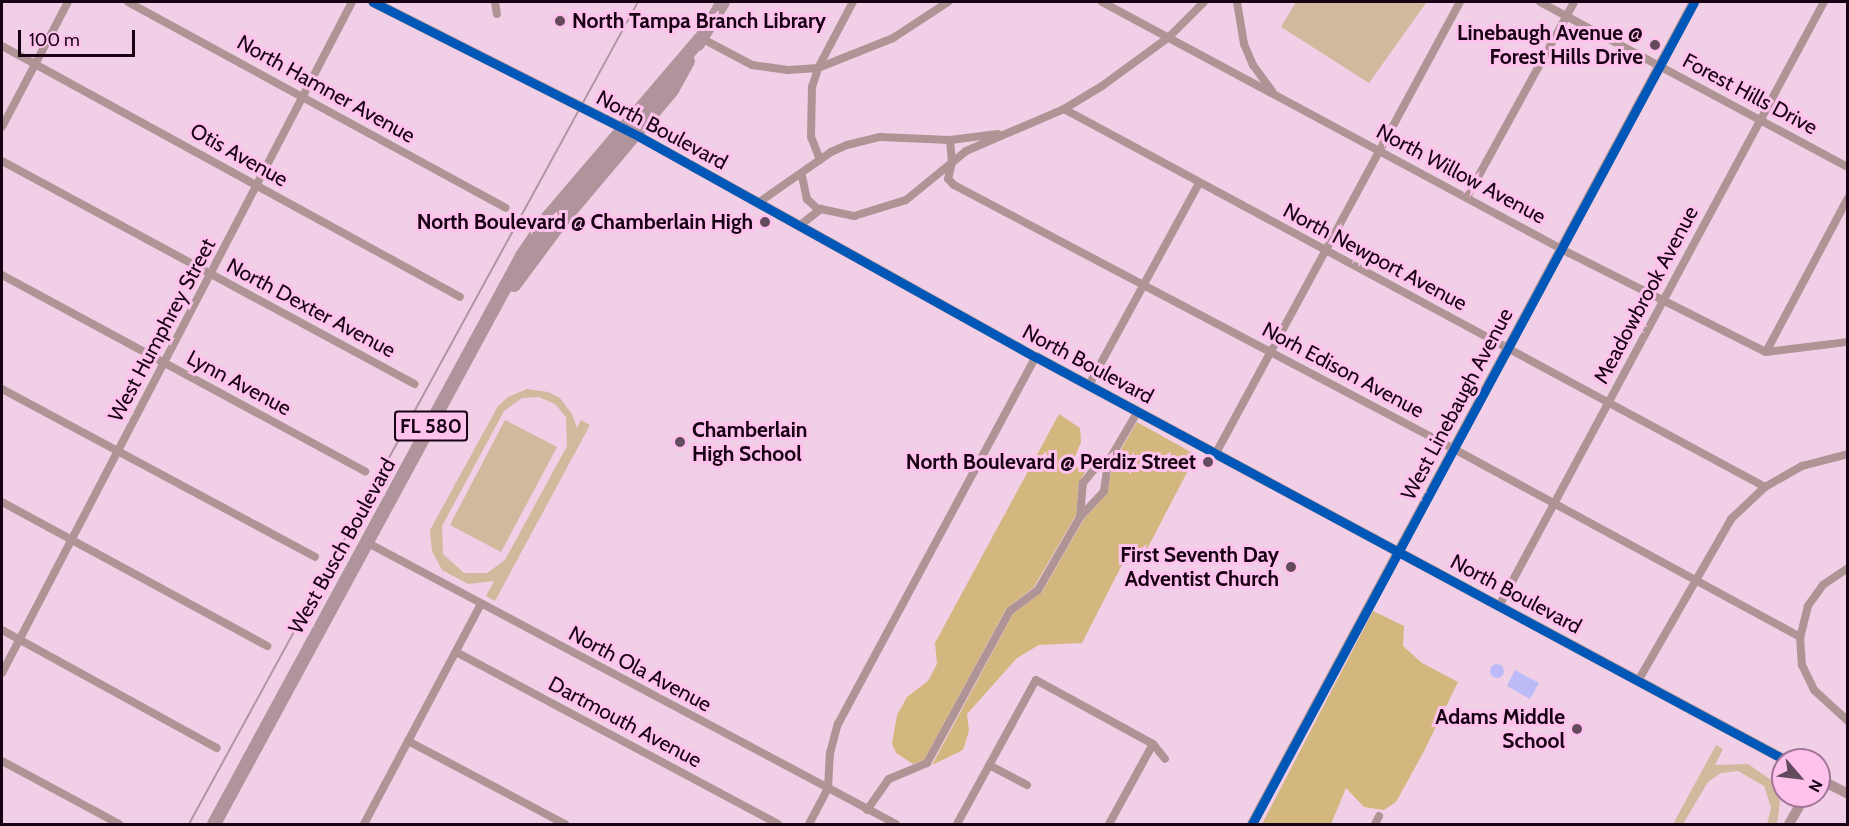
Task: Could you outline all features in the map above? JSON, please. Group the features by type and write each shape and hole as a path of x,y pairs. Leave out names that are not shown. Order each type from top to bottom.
{"main road":[{"name":"West Busch Boulevard","path":"495,310 561,222 672,90 723,2"},
{"name":"West Busch Boulevard","path":"214,825 495,310 522,256 549,216 701,38"},
{"name":"West Busch Boulevard","path":"222,825 261,739"}],"street":[{"path":"2,128 68,2"},
{"name":"North Hamner Avenue","path":"128,2 506,208"},
{"name":"West Humphrey Street","path":"2,673 304,98 352,2"},
{"name":"North Boulevard","path":"373,2 623,128 1036,357 1771,752"},
{"path":"495,2 497,14"},
{"path":"820,160 811,137 809,115 818,68 853,2"},
{"path":"701,38 752,65 788,70 818,68 893,38 948,2"},
{"name":"North Willow Avenue","path":"1102,2 1561,249 1662,302 1766,352"},
{"path":"802,176 807,199 819,210 854,216 877,211 906,200 952,162 1007,133 1064,109 1169,37 1204,2"},
{"path":"1237,2 1244,44 1253,65 1275,94"},
{"path":"1216,453 1460,2"},
{"name":"Forest Hills Drive","path":"1540,2 1848,167"},
{"path":"1467,197 1574,2"},
{"name":"West Linebaugh Avenue","path":"1252,825 1694,2"},
{"name":"Meadowbrook Avenue","path":"1499,606 1824,2"},
{"name":"Otis Avenue","path":"2,46 460,297"},
{"name":"North Newport Avenue","path":"1064,109 1765,487"},
{"path":"758,203 846,145 880,137 950,140 1007,133"},
{"path":"950,140 952,162"},
{"name":"North Dexter Avenue","path":"2,160 415,384"},
{"name":"Norh Edison Avenue","path":"952,162 948,179 954,186 1454,448 1800,637"},
{"path":"1089,385 1199,183"},
{"path":"1766,352 1848,198"},
{"path":"799,226 819,210"},
{"name":"Lynn Avenue","path":"2,274 365,471"},
{"path":"1766,352 1848,342"},
{"path":"809,825 828,789 830,753 838,724 1036,357"},
{"path":"2,389 315,557"},
{"path":"867,810 889,778 927,763 1010,611 1038,590 1080,517 1104,491 1108,462 1138,411"},
{"path":"1638,681 1693,580 1731,519 1765,487 1802,466 1848,454"},
{"path":"1080,517 1083,483 1097,466 1108,462"},
{"path":"2,502 267,646"},
{"name":"North Ola Avenue","path":"368,543 896,825"},
{"path":"1848,568 1823,585 1808,606 1800,637 1802,665 1814,690 1848,721"},
{"path":"364,825 481,604"},
{"path":"2,630 217,748"},
{"name":"Dartmouth Avenue","path":"456,652 778,825"},
{"path":"957,825 1036,680 1153,744 1165,759"},
{"path":"408,741 565,825"},
{"path":"1109,825 1153,744"},
{"path":"2,761 120,825"},
{"path":"989,765 1027,785"},
{"path":"1831,785 1848,794"},
{"path":"1789,825 1798,808"},
{"path":"1375,825 1380,816"}],"shaded area":[{"path":"1296,2 1426,3 1369,83 1281,27"},
{"path":"527,389 548,392 560,398 572,414 577,428 581,420 590,425 495,601 486,596 494,581 468,584 442,570 432,551 430,530 498,406 508,397","holes":["539,397 555,404 566,417 567,446 505,560 487,573 464,573 443,554 442,526 504,411 522,398"]},
{"path":"1059,414 1080,428 1081,442 1074,459 1077,467 1087,469 1079,482 1076,515 1034,587 1006,609 924,760 913,764 896,753 892,744 897,715 907,697 928,681 937,664 935,643"},
{"path":"505,420 557,447 501,552 450,525"},
{"path":"1137,422 1196,455 1144,555 1130,549 1082,643 1039,645 1017,658 967,714 969,731 963,750 932,765 1013,614 1042,592 1084,519 1107,494 1113,463"},
{"path":"1373,611 1404,626 1403,646 1422,663 1458,682 1423,753 1396,802 1384,810 1364,807 1346,788 1331,824 1262,824"},
{"path":"1716,745 1723,749 1715,765 1748,764 1771,780 1771,808 1764,786 1738,771 1721,773 1708,782 1683,824 1673,824"},
{"path":"1771,808 1779,808 1777,824 1767,824"}],"water":[{"path":"1497,664 1502,666 1504,671 1502,676 1497,678 1492,676 1490,671 1492,666"},
{"path":"1515,670 1539,683 1530,699 1507,686"}],"railway":[{"path":"189,824 638,2"}],"cycle path":[{"path":"373,2 640,137 1036,357 1771,752"},
{"path":"1252,824 1694,2"}],"place":[{"name":"North Tampa Branch Library","path":"560,21"},
{"name":"Linebaugh Avenue @ Forest Hills Drive","path":"1655,45"},
{"name":"North Boulevard @ Chamberlain High","path":"765,222"},
{"name":"Chamberlain High School","path":"680,442"},
{"name":"North Boulevard @ Perdiz Street","path":"1208,462"},
{"name":"First Seventh Day Adventist Church","path":"1291,567"},
{"name":"Adams Middle School","path":"1577,729"}]}
